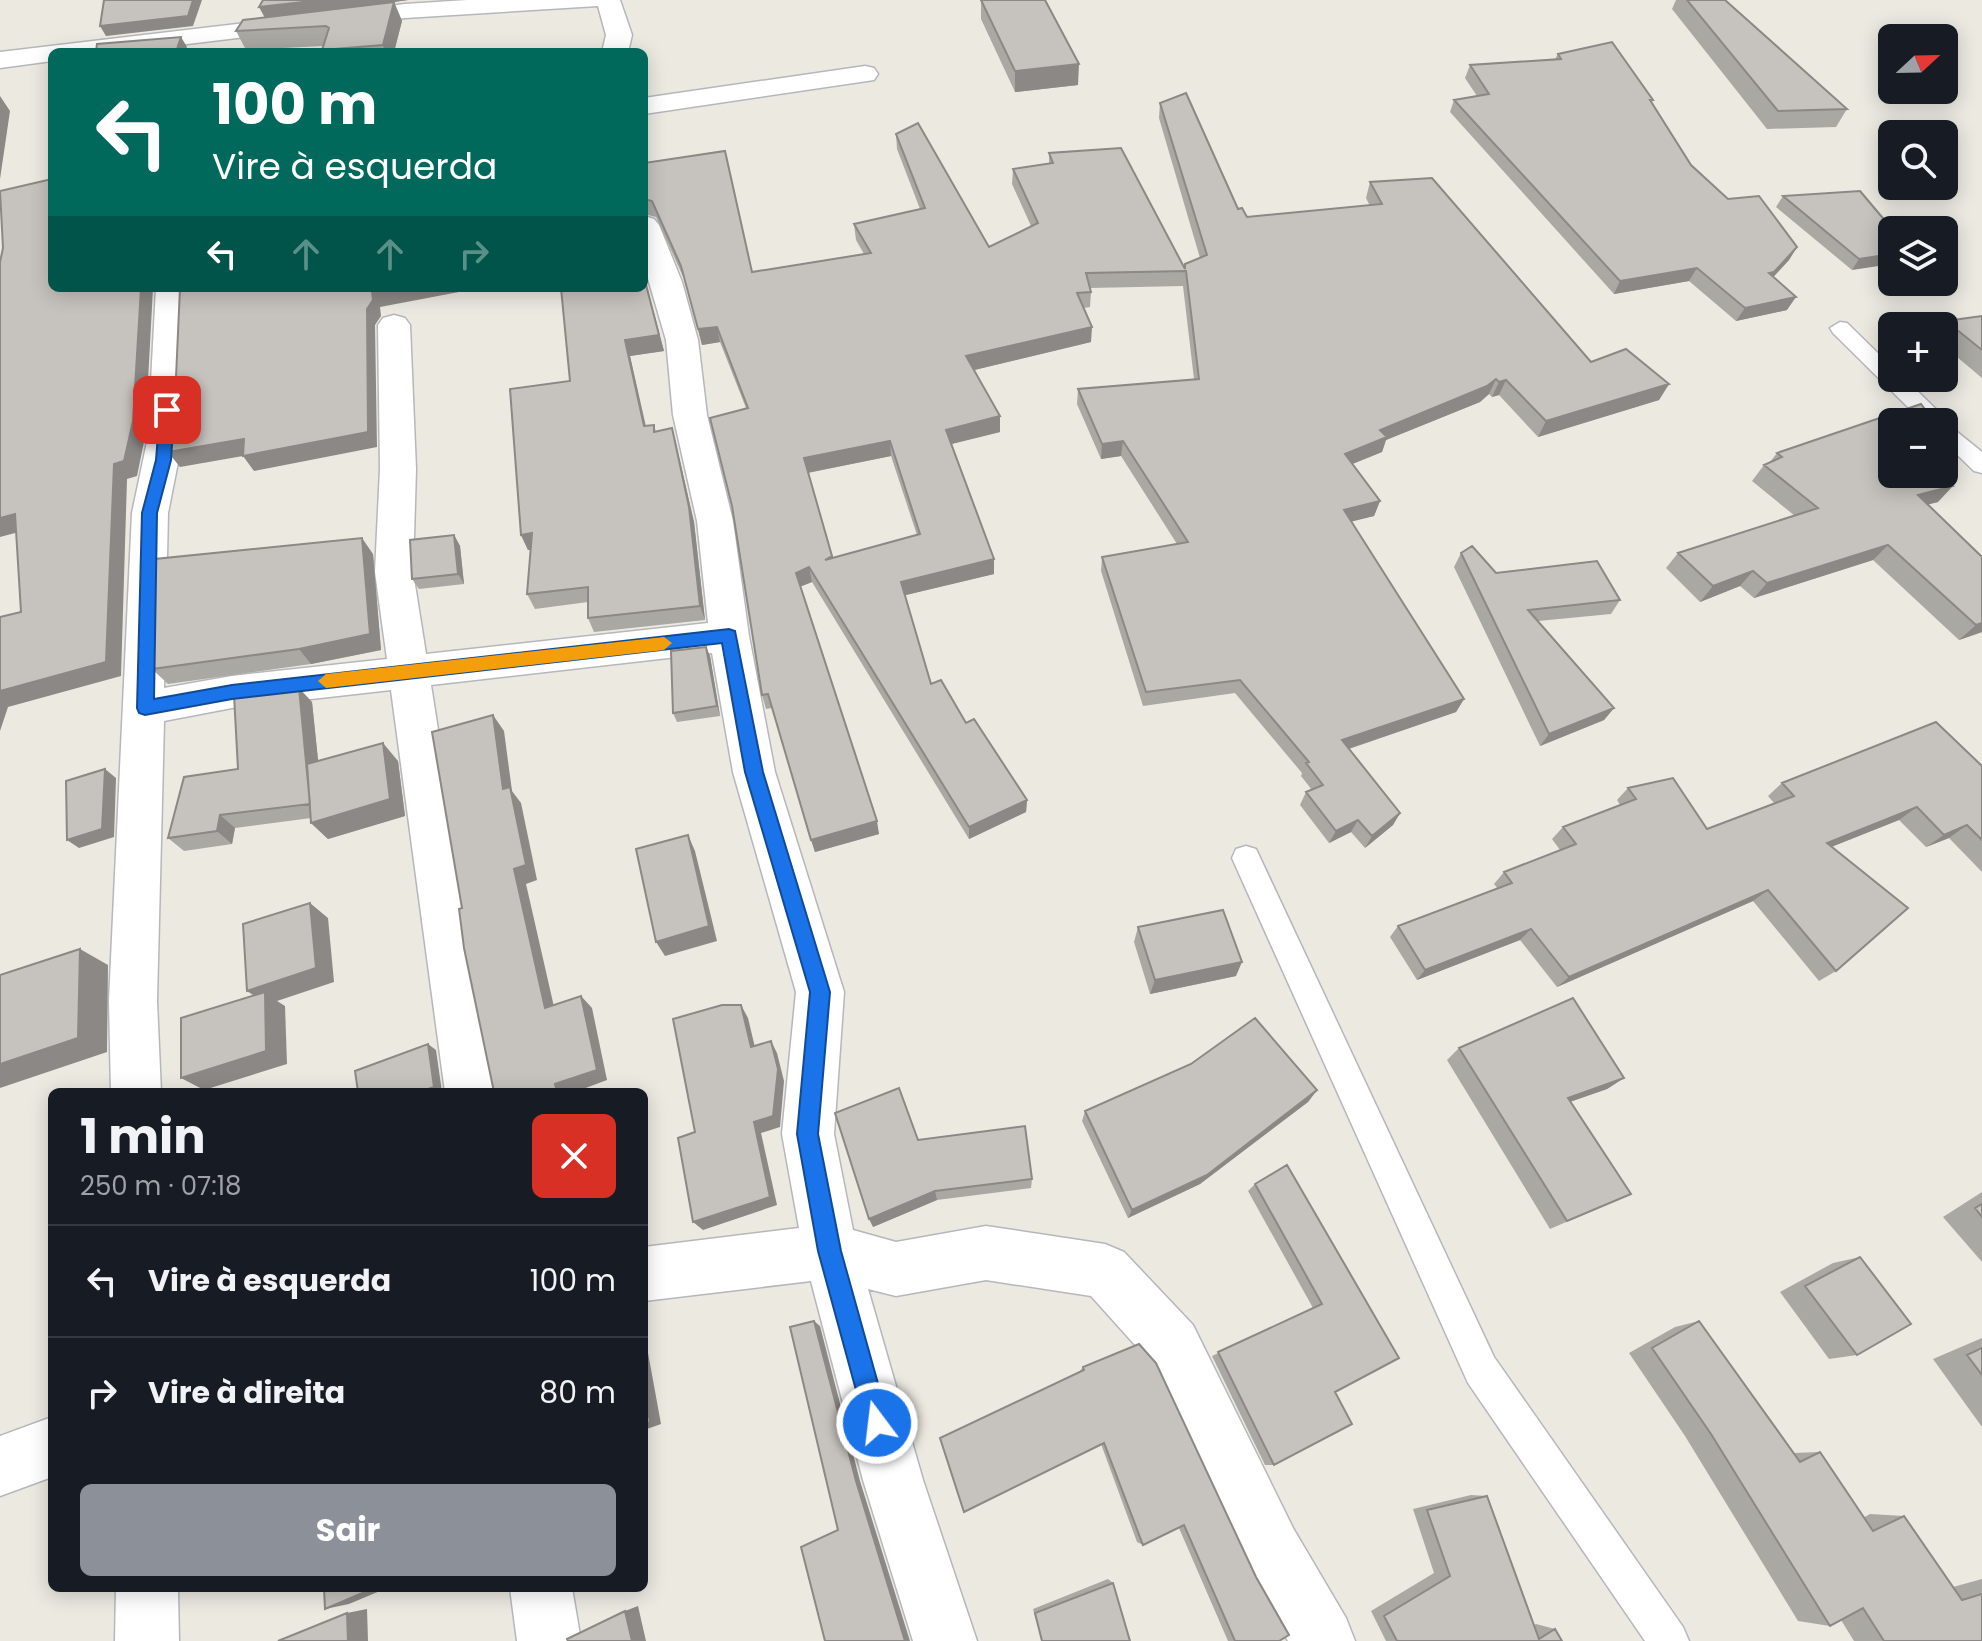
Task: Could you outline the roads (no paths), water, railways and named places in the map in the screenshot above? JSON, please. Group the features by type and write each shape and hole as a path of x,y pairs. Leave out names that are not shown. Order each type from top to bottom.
{"street":[{"path":"89,48 405,11 591,0"},
{"path":"608,0 619,35 616,48"},
{"path":"0,60 48,53"},
{"path":"648,105 865,74"},
{"path":"648,235 666,282 682,340 690,415 715,521 729,636 754,772 820,992 808,1134 830,1251 893,1480 945,1641"},
{"path":"136,1088 133,1001 150,513 163,460 167,410 166,330 171,292"},
{"path":"394,325 398,469 394,572 469,1088"},
{"path":"145,708 232,692 729,636"},
{"path":"648,1274 830,1251 896,1269 986,1253 1105,1271 1173,1345 1271,1550 1323,1641"},
{"path":"0,1466 48,1448"},
{"path":"147,1592 147,1641"},
{"path":"542,1592 549,1641"}],"lane":[{"path":"1840,328 1922,408"},
{"path":"1958,443 1982,465"},
{"path":"1246,858 1481,1370 1669,1641"}]}
